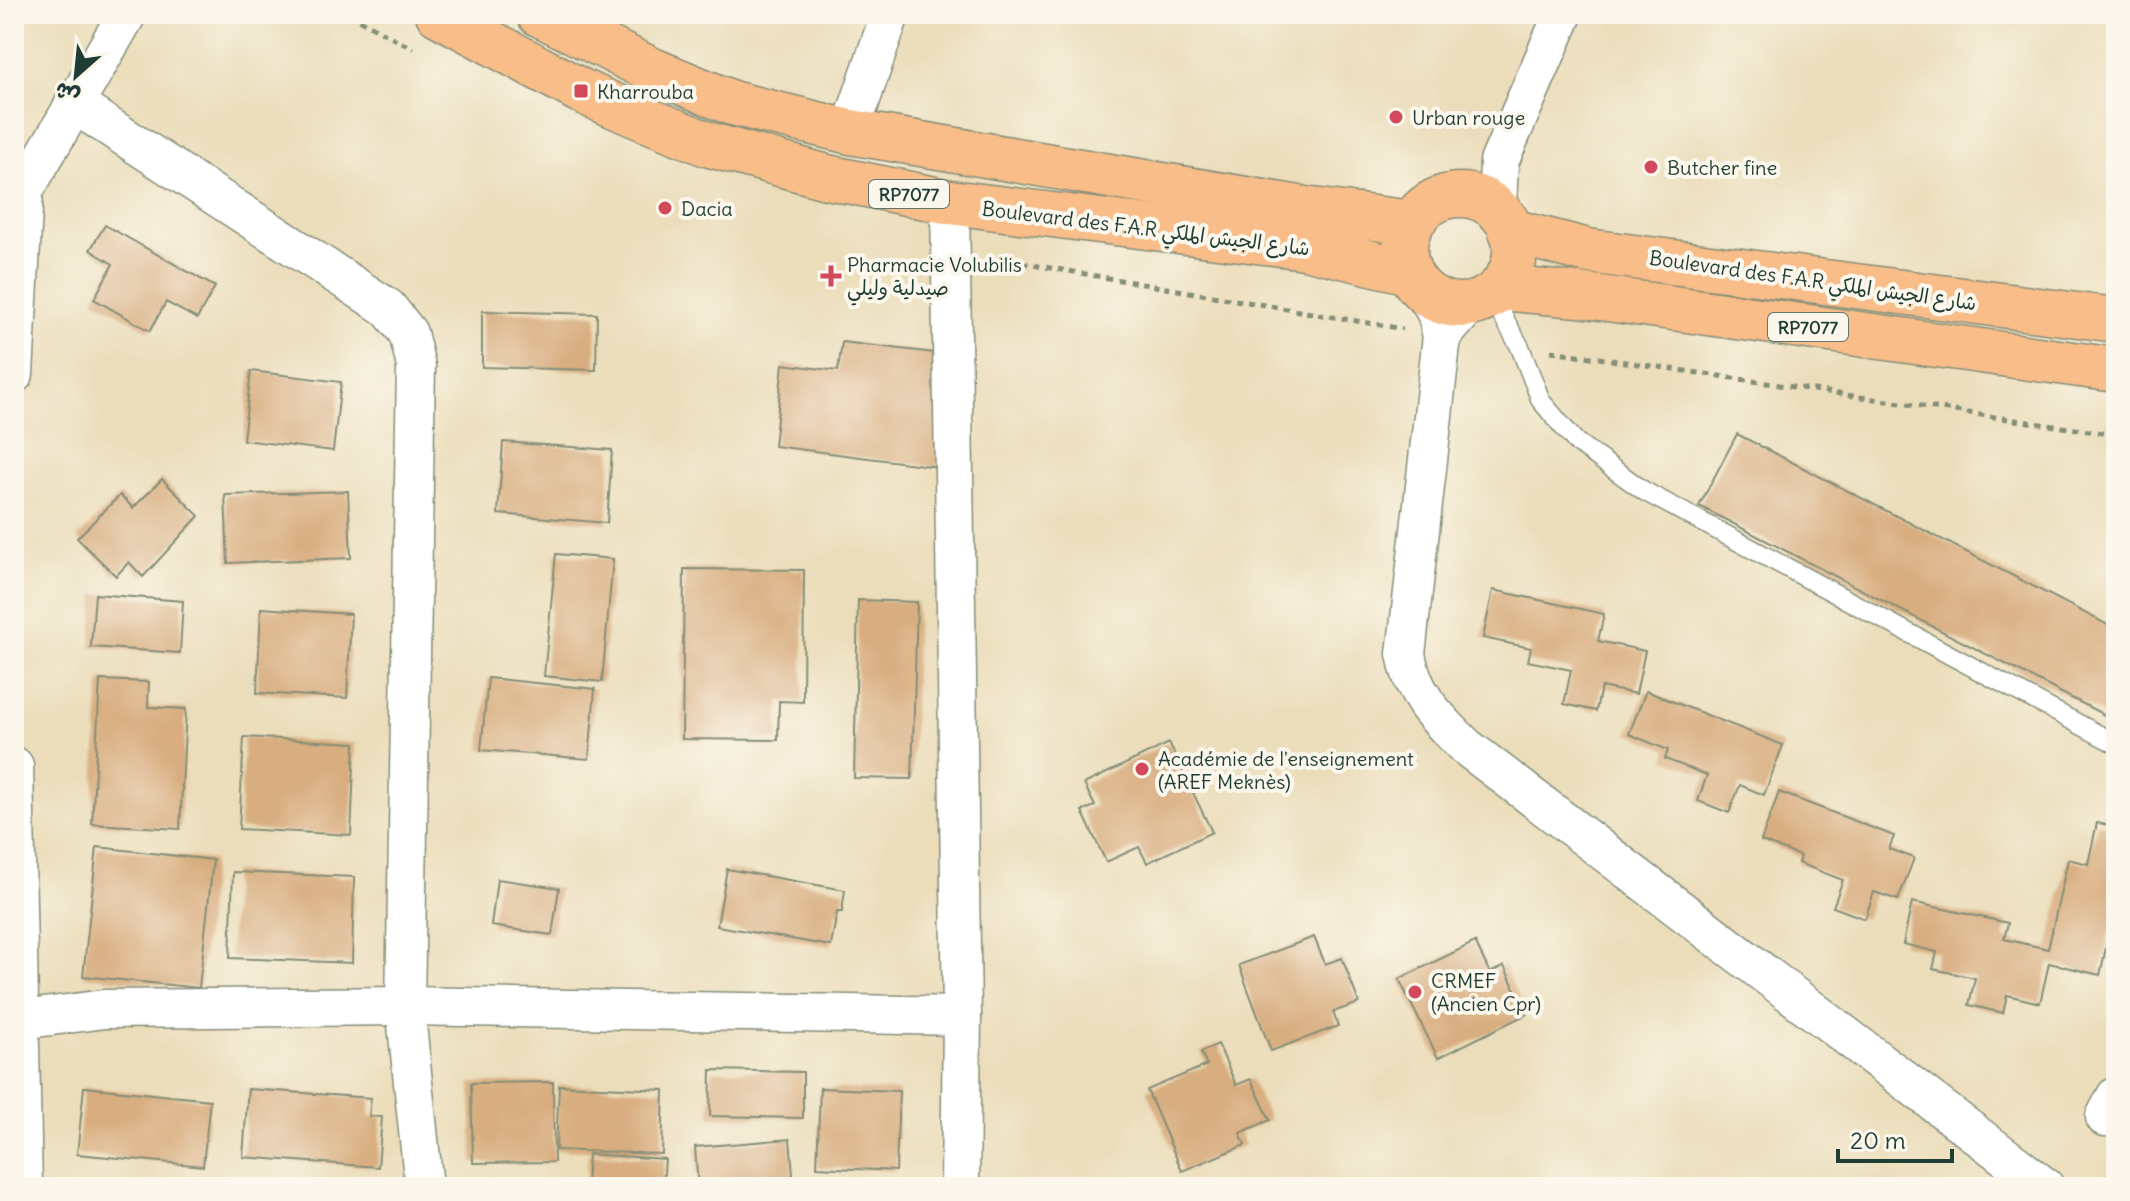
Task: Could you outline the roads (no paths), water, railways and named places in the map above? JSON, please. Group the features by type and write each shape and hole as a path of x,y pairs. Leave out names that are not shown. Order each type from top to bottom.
{"main road":[{"name":"Boulevard des F.A.R شارع الجيش الملكي","path":"438,14 581,91 707,144 827,177 950,202 1305,247 1417,282 1452,305 1487,295 1579,295 2116,370"},
{"name":"Boulevard des F.A.R شارع الجيش الملكي","path":"539,14 650,69 732,103 850,132 1305,209 1412,223 1427,204 1441,197 1470,195 1504,220 1588,251 2116,320"},
{"path":"1487,295 1510,275 1515,259 1515,243 1504,220"},
{"path":"1412,223 1404,242 1417,282"}],"street":[{"path":"14,372 19,181 74,104 127,14"},
{"path":"850,132 890,14"},
{"path":"1504,220 1499,162 1563,14"},
{"path":"74,104 388,308 408,333 416,366 405,1006 424,1187"},
{"path":"950,202 962,1016 960,1187"},
{"path":"1417,282 1437,315 1442,336 1406,654 1410,678 1432,713 1465,746 2045,1187"},
{"path":"1442,336 1487,295"},
{"path":"14,766 17,1020 23,1187"},
{"path":"17,1020 104,1009 405,1006 962,1016"}],"lane":[{"path":"1487,295 1520,347 1541,401 1576,442 1644,491 2116,744"}],"place":[{"name":"Kharrouba","path":"581,91"},
{"name":"Urban rouge","path":"1396,117"},
{"name":"Butcher fine","path":"1651,167"},
{"name":"Dacia","path":"665,208"},
{"name":"Pharmacie Volubilis صيدلية وليلي","path":"831,276"},
{"name":"Académie de l'enseignement (AREF Meknès)","path":"1142,769"},
{"name":"CRMEF (Ancien Cpr)","path":"1415,992"}]}
